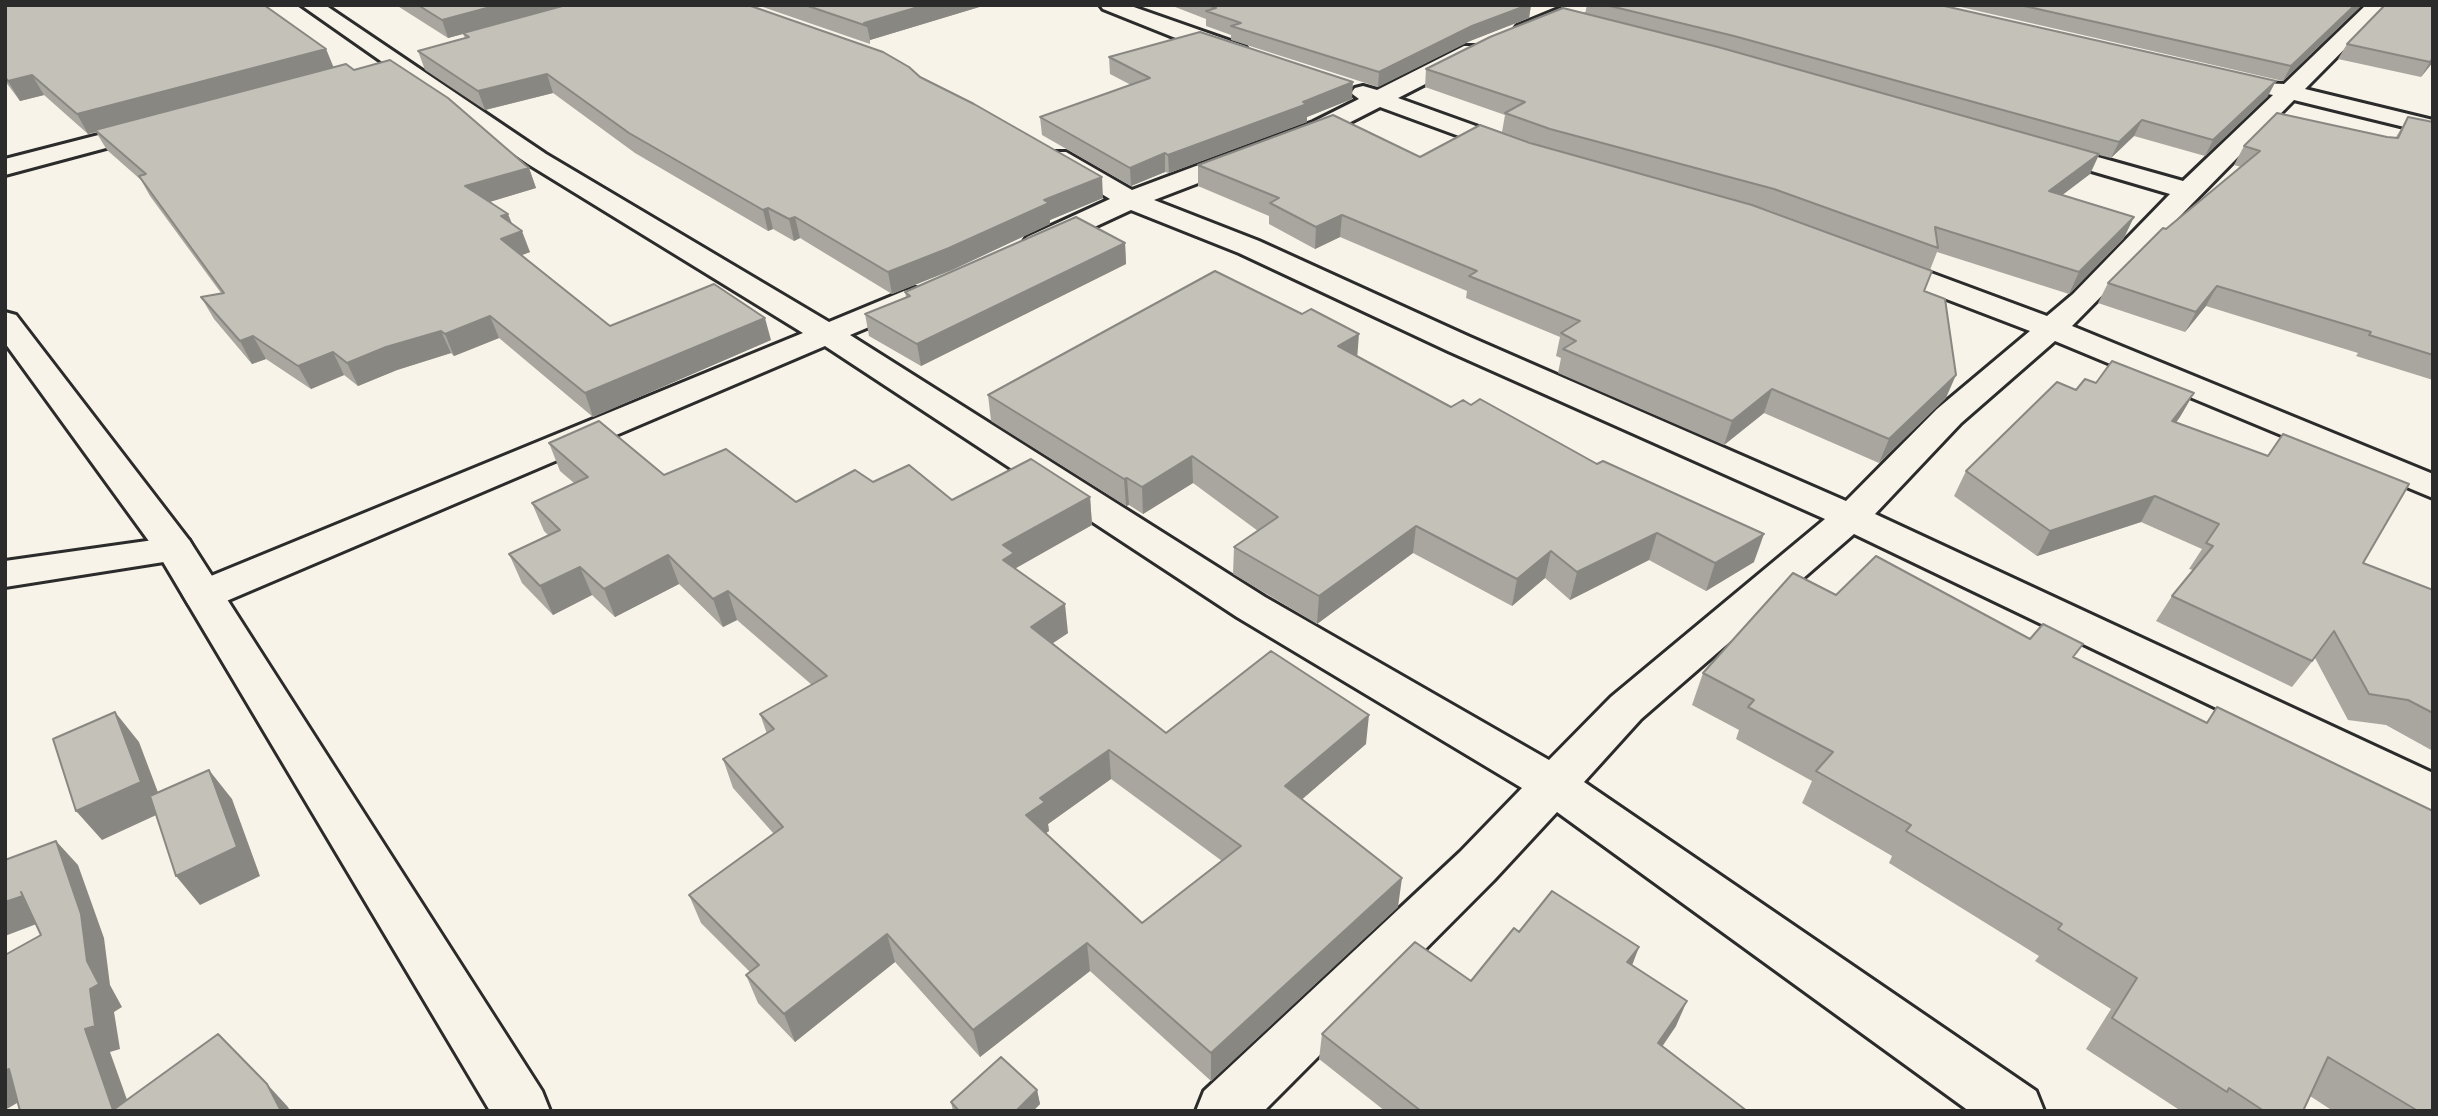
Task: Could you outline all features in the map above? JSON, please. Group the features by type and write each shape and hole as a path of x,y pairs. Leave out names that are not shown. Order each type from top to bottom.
{"street":[{"path":"311,5 537,159 827,334 1251,607 1553,784 2017,1111"},
{"path":"1110,5 1180,33 1259,58"},
{"path":"1224,1111 1477,866 1626,708 1850,517 1949,416 2084,300 2188,191 2378,5"},
{"path":"1522,8 1555,18"},
{"path":"1011,256 1130,200 1322,127 1479,48 1555,18 1590,16"},
{"path":"2252,83 2433,127"},
{"path":"1344,86 1537,156"},
{"path":"5,167 171,123"},
{"path":"2020,142 2188,191"},
{"path":"1036,145 1130,200 1249,247 1850,517 2433,794"},
{"path":"1846,251 2051,328 2433,487"},
{"path":"204,595 938,288"},
{"path":"5,321 175,549 522,1111"},
{"path":"5,574 175,549"}],"building":[{"path":"5,5 264,5 326,49 77,114 32,75 8,81 5,77"},
{"path":"418,5 498,5 442,20"},
{"path":"566,5 748,5 883,52 909,67 920,77 974,104 1102,177 1044,200 1049,203 949,248 888,272 795,217 789,219 768,208 763,210 629,133 547,74 478,91 418,51 469,37 463,33"},
{"path":"805,5 925,5 864,23 867,26"},
{"path":"1208,5 1528,5 1472,26 1379,72 1231,26 1241,23 1206,11 1216,8"},
{"path":"1606,5 1940,5 2276,81 2213,140 2142,120 2119,142 1734,36"},
{"path":"2020,5 2355,5 2291,66"},
{"path":"2385,5 2433,5 2433,58 2430,62 2347,44"},
{"path":"1563,8 1718,47 2099,154 2049,191 2134,217 2079,272 1935,227 1938,248 1774,189 1550,129 1505,113 1525,102 1426,69 1490,37"},
{"path":"1200,32 1353,82 1303,102 1307,104 1168,155 1165,153 1130,168 1040,117 1150,78 1109,57"},
{"path":"390,60 448,98 529,168 465,186 508,214 501,216 522,231 501,239 610,326 714,284 765,318 585,393 490,316 445,334 441,331 386,347 347,363 333,352 298,366 253,336 240,341 201,297 224,293 139,176 146,174 95,130 346,64 354,70"},
{"path":"2277,113 2398,138 2408,117 2433,122 2433,355 2369,335 2371,332 2217,286 2196,312 2108,283 2163,228 2166,229 2260,151 2244,146"},
{"path":"1333,115 1420,157 1480,125 1530,143 1752,205 1932,271 1924,291 1945,299 1956,375 1889,439 1772,389 1732,421 1563,349 1576,341 1561,333 1580,321 1469,276 1477,271 1342,215 1316,227 1270,203 1279,198 1198,165"},
{"path":"1076,217 1125,243 917,344 865,314 910,296 905,292"},
{"path":"1215,271 1302,314 1311,309 1359,334 1338,346 1451,407 1463,400 1471,405 1480,399 1597,464 1603,461 1764,534 1715,563 1657,533 1577,572 1551,551 1517,579 1416,526 1319,596 1234,547 1278,517 1192,456 1142,487 1127,478 1124,479 988,395"},
{"path":"2112,361 2194,393 2172,421 2268,456 2283,434 2409,484 2363,563 2433,590 2433,713 2408,700 2369,694 2334,631 2312,661 2172,596 2213,546 2206,543 2219,524 2155,496 2050,531 1966,471 2057,382 2076,390 2085,379 2096,383"},
{"path":"599,421 664,475 726,449 796,502 855,470 873,482 909,465 952,500 1031,459 1090,497 1003,545 1014,553 1003,560 1065,604 1031,627 1166,733 1271,651 1369,715 1285,786 1402,878 1211,1053 1087,943 973,1030 887,934 784,1014 746,975 759,965 689,895 783,827 723,759 774,729 760,714 827,676 728,591 713,599 668,555 604,589 580,567 540,586 509,554 560,530 532,503 588,477 549,443","holes":["1109,750 1241,846 1142,923 1026,815 1045,802 1040,798"]},
{"path":"1876,556 2030,639 2043,624 2083,644 2073,657 2207,723 2217,707 2433,811 2433,1111 2418,1111 2328,1057 2303,1111 2264,1111 2229,1088 2227,1092 2112,1018 2137,978 2058,929 2062,924 1906,831 1911,825 1816,771 1833,752 1748,707 1754,700 1703,673 1793,573 1836,595"},
{"path":"115,712 141,782 76,811 53,739"},
{"path":"209,770 237,847 176,876 150,796"},
{"path":"56,841 81,914 87,961 99,984 90,989 95,1026 85,1029 113,1110 218,1034 267,1084 281,1111 20,1111 9,1069 5,1071 5,955 41,935 23,896 5,902 5,860"},
{"path":"1552,891 1639,947 1627,962 1687,1001 1658,1043 1747,1111 1421,1111 1322,1034 1415,942 1471,981 1514,928 1519,932"},
{"path":"1001,1057 1037,1090 1016,1111 959,1111 951,1102"}]}
